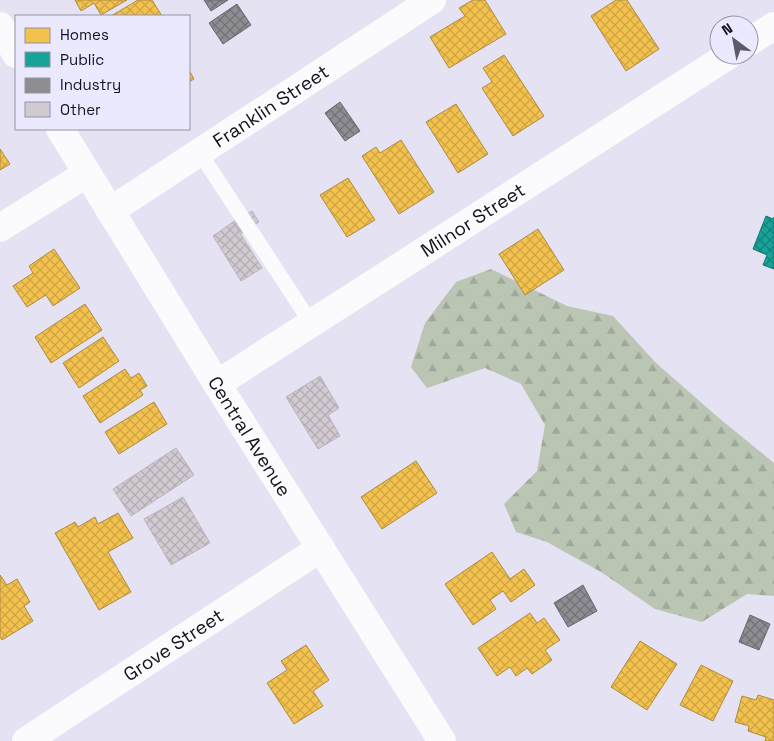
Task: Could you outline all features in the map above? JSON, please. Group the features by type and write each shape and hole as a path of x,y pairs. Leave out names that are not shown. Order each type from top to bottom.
{"street":[{"name":"Franklin Street","path":"110,211 432,0"},
{"path":"0,26 15,52"},
{"path":"759,36 774,26"},
{"name":"Milnor Street","path":"217,384 713,65"},
{"name":"Central Avenue","path":"61,130 217,384 442,741"},
{"path":"0,228 86,174"},
{"name":"Grove Street","path":"26,741 322,548"}],"lane":[{"path":"200,153 311,323"}],"green space":[{"path":"491,269 567,306 613,316 656,363 774,463 774,596 747,594 702,622 655,609 601,572 547,542 516,532 504,504 537,471 545,425 521,384 485,368 427,388 411,367 425,323 456,282"}],"building: Homes":[{"path":"75,0 127,0 101,15 94,3 81,11"},
{"path":"138,0 152,0 161,15 113,15"},
{"path":"473,0 485,0 506,34 449,68 430,37 465,16 459,8"},
{"path":"616,0 627,0 659,49 626,71 591,16"},
{"path":"504,55 544,116 513,136 482,88 492,82 483,68"},
{"path":"190,72 194,79 190,81"},
{"path":"456,104 488,154 458,173 426,122"},
{"path":"401,140 434,192 399,214 362,156 376,147 380,153"},
{"path":"0,149 10,164 0,170"},
{"path":"348,178 375,220 347,237 320,195"},
{"path":"538,229 564,270 525,295 499,254"},
{"path":"54,249 80,288 53,306 46,295 27,307 13,286 33,273 29,266"},
{"path":"85,304 102,330 51,363 35,337"},
{"path":"103,337 119,361 79,388 63,363"},
{"path":"125,369 131,378 139,373 147,386 140,390 143,395 100,423 83,396"},
{"path":"154,402 167,424 119,454 105,432"},
{"path":"416,461 437,493 382,529 361,497"},
{"path":"118,513 133,538 108,552 131,592 99,610 55,533 75,522 78,527 95,517 98,524"},
{"path":"492,552 510,579 524,569 535,585 511,602 503,591 490,600 496,609 473,625 445,584"},
{"path":"0,575 7,585 17,579 30,602 24,606 33,621 2,640 0,637"},
{"path":"530,613 537,623 544,618 560,640 545,650 552,660 532,674 527,668 516,676 510,667 497,676 478,648"},
{"path":"640,641 677,664 647,710 611,687"},
{"path":"306,645 329,680 313,691 323,706 294,724 267,683 287,670 281,661"},
{"path":"701,665 733,681 713,721 680,705"},
{"path":"758,695 774,700 774,741 765,741 766,737 748,731 749,726 735,722 742,696 756,700"}],"building: Public":[{"path":"766,216 773,219 774,217 774,269 763,265 767,255 753,249"}],"building: Industry":[{"path":"204,0 228,0 211,11"},
{"path":"237,4 251,25 223,44 209,23"},
{"path":"340,102 360,131 345,141 325,113"},
{"path":"583,585 597,611 568,627 554,603"},
{"path":"750,615 770,624 759,650 739,642"}],"building: Other":[{"path":"252,211 259,222 240,234 233,222"},
{"path":"233,222 262,268 241,281 213,236"},
{"path":"320,376 339,408 328,415 340,436 318,449 286,397"},
{"path":"176,448 194,475 131,516 113,489"},
{"path":"183,497 210,543 171,565 144,519"}]}
